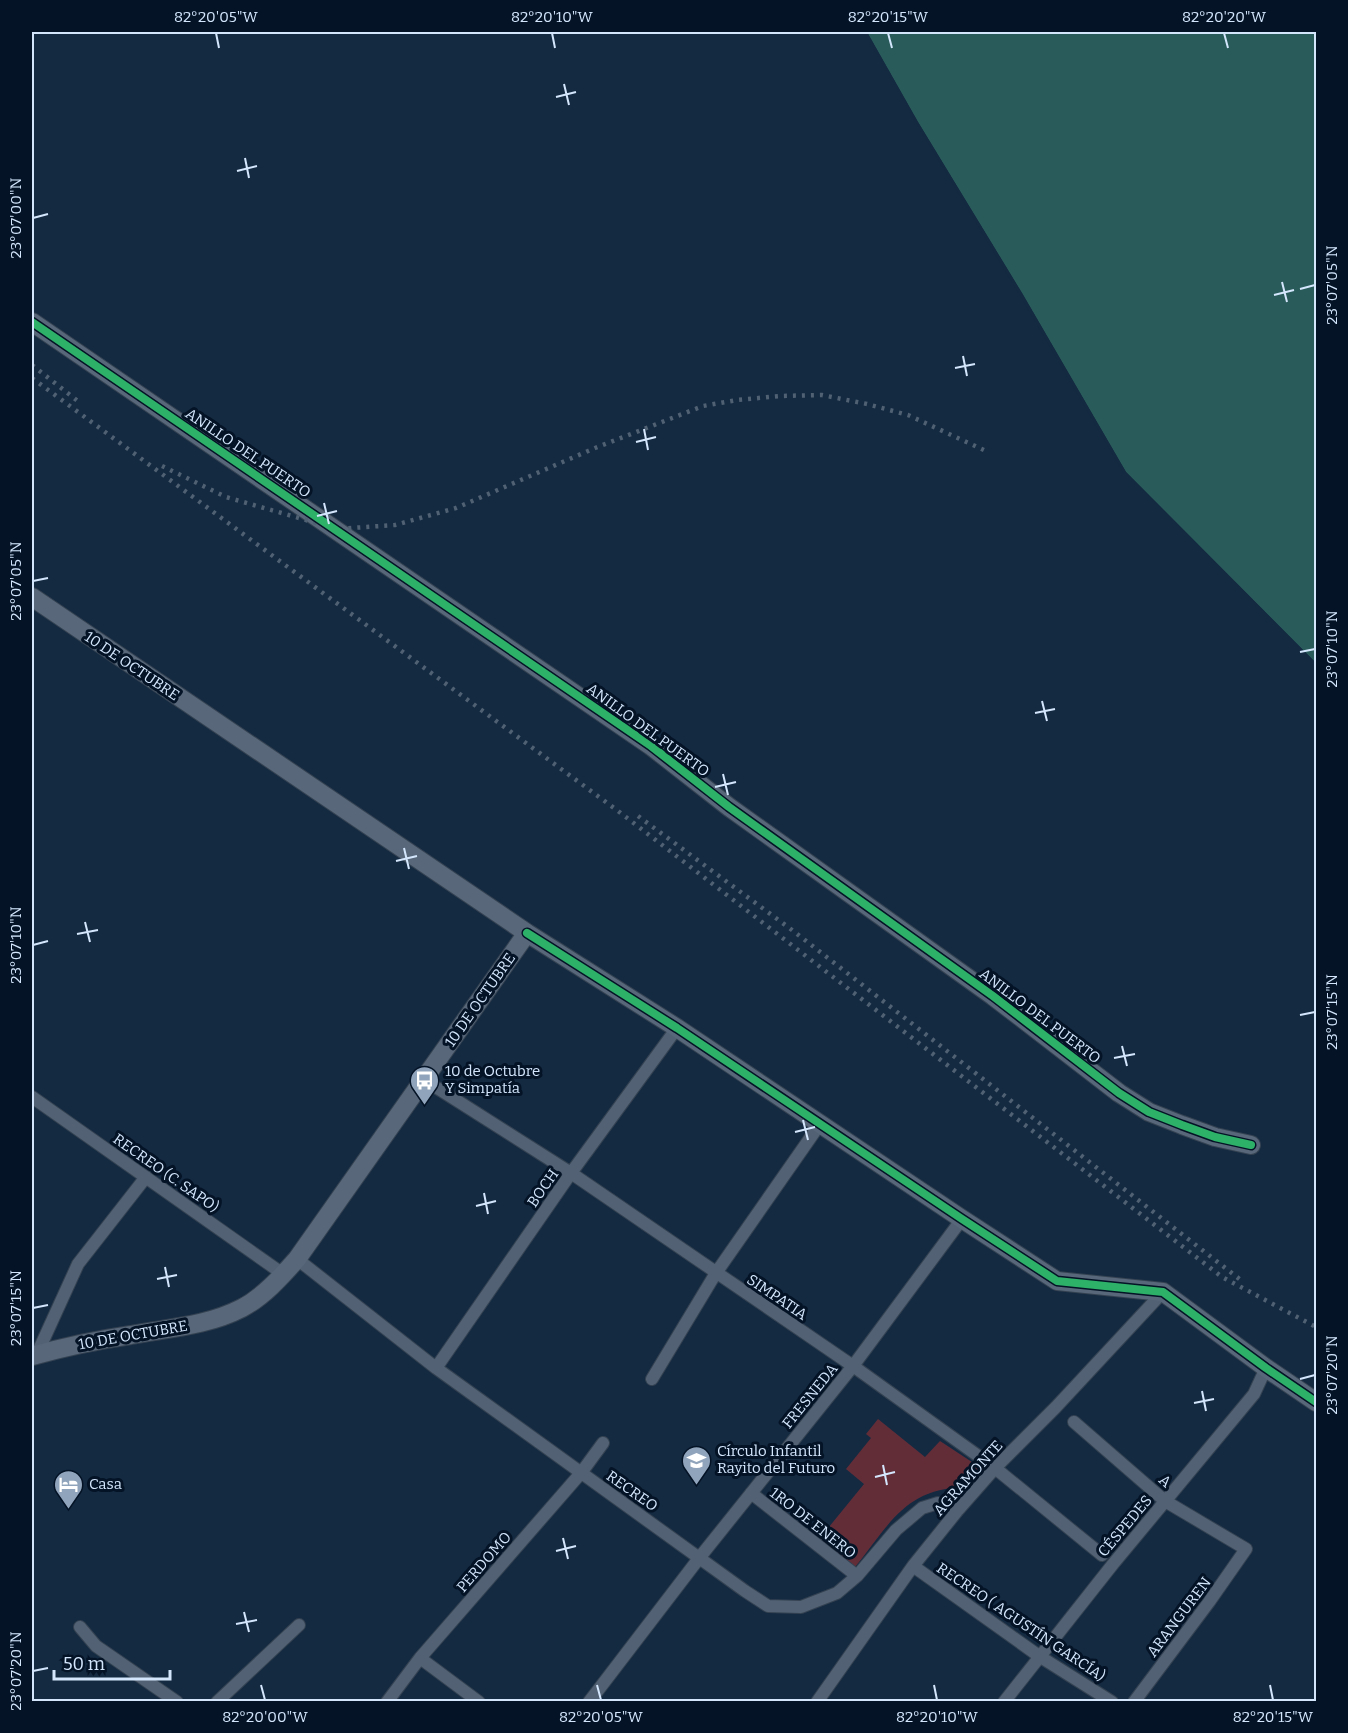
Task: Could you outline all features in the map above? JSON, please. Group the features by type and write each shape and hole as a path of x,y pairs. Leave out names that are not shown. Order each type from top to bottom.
{"street":[{"name":"ANILLO DEL PUERTO","path":"32,322 651,746 729,807 984,989 1119,1094 1149,1112 1182,1125 1215,1137 1251,1145"},
{"name":"10 DE OCTUBRE","path":"32,597 527,933 297,1259 283,1274 244,1306 209,1321 159,1332 132,1334 34,1355"},
{"path":"527,933 677,1028 1057,1281 1163,1292 1266,1368 1317,1402"},
{"name":"BOCH","path":"436,1368 571,1173 677,1028"},
{"name":"SIMPATIA","path":"423,1079 571,1173 853,1366 995,1468 1102,1555"},
{"name":"RECREO (C. SAPO)","path":"32,1098 283,1274"},
{"path":"652,1379 716,1273 820,1124"},
{"path":"34,1355 78,1264 146,1178"},
{"name":"FRESNEDA","path":"589,1701 700,1557 853,1366 962,1219"},
{"name":"RECREO","path":"297,1259 436,1368 700,1557 745,1592 768,1606 801,1607 837,1593 856,1576 896,1530 922,1508 938,1503 958,1510"},
{"name":"AGRAMONTE","path":"817,1701 913,1566 958,1510 995,1468 1056,1407 1163,1292"},
{"name":"CÉSPEDES","path":"1004,1701 1254,1394 1266,1368"},
{"name":"A","path":"1074,1422 1165,1501 1246,1549"},
{"name":"PERDOMO","path":"387,1701 420,1658 581,1473 603,1443"},
{"name":"1RO DE ENERO","path":"751,1493 856,1576"},
{"name":"ARANGUREN","path":"1134,1701 1246,1549"},
{"name":"RECREO ( AGUSTÍN GARCÍA)","path":"913,1566 1039,1656 1112,1701"},
{"path":"217,1701 299,1625"},
{"path":"80,1627 96,1646 177,1701"},
{"path":"420,1658 479,1701"}],"shaded area":[{"path":"867,32 1316,32 1316,663 1126,472"},
{"path":"878,1419 925,1457 940,1441 981,1468 966,1487 945,1489 913,1501 889,1523 855,1567 820,1538 864,1484 846,1469 871,1438 866,1434"}],"pier":[{"path":"864,32 867,32 1126,472 1316,663 1316,666 1124,474"}],"railway":[{"path":"32,365 79,402"},
{"path":"32,378 618,811 1222,1277 1316,1327"},
{"path":"162,466 226,497 337,529 395,525 456,508 595,448 703,406 737,400 822,395 867,404 908,415 986,451"},
{"path":"638,816 792,930 1242,1281"}],"cycle path":[{"path":"32,322 651,746 729,807 993,996 1119,1093 1149,1112 1215,1137 1251,1145"},
{"path":"527,933 677,1028 1057,1281 1163,1292 1316,1402"}],"place":[{"name":"10 de Octubre Y Simpatía","path":"424,1106"},
{"name":"Círculo Infantil Rayito del Futuro","path":"696,1486"},
{"name":"Casa","path":"68,1510"}]}
